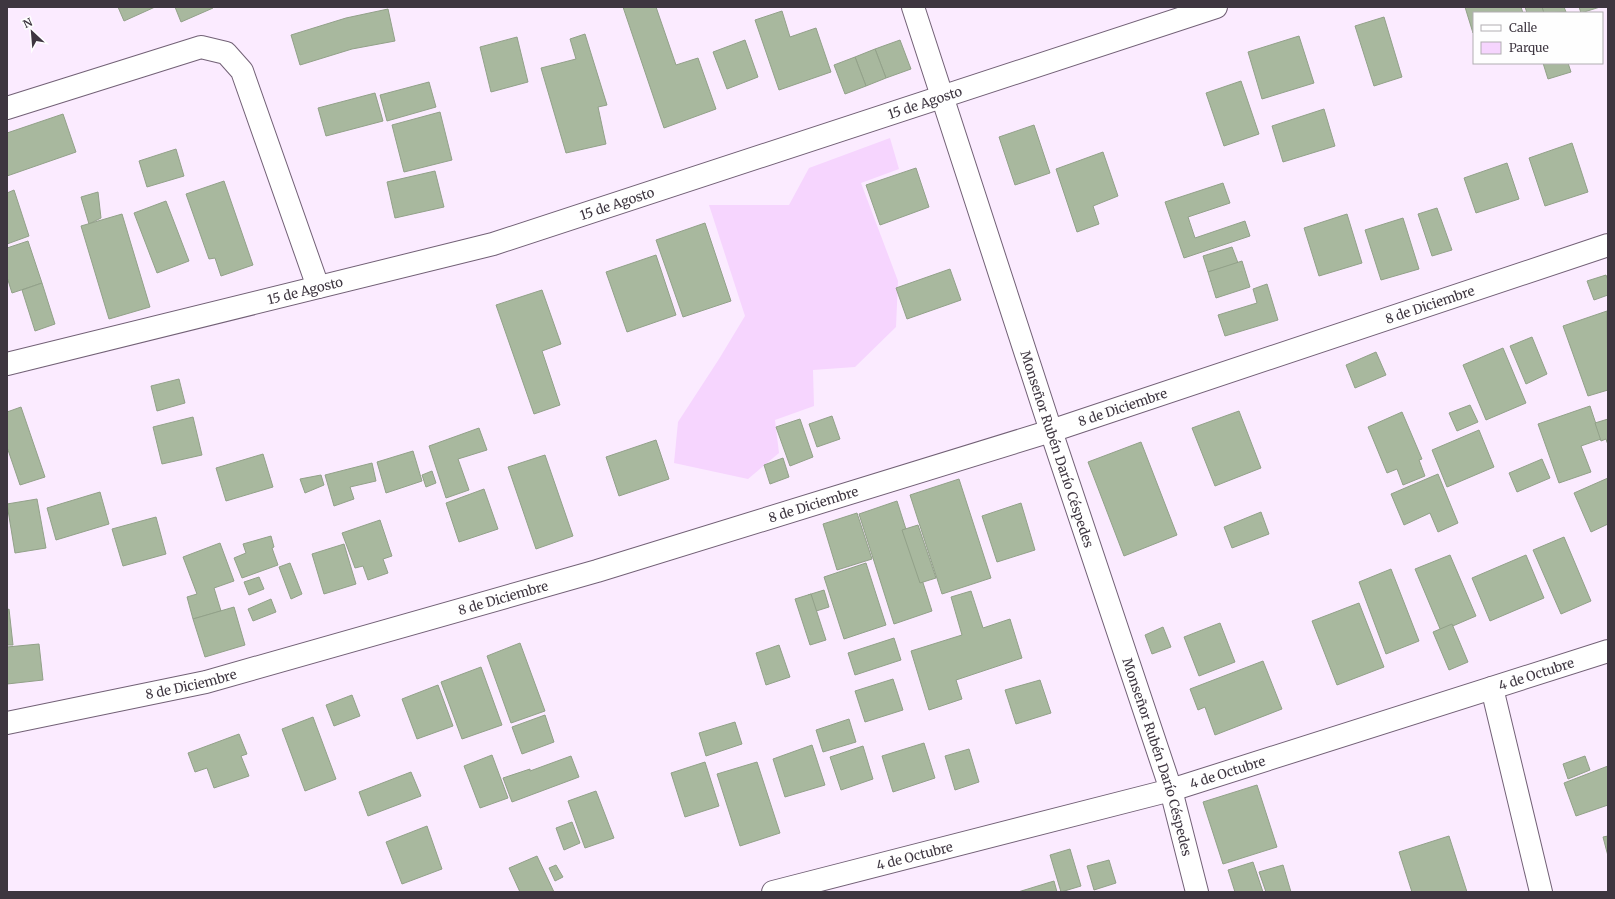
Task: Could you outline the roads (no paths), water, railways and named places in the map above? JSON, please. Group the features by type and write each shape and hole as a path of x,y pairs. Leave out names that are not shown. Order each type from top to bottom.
{"street":[{"name":"Monseñor Rubén Darío Céspedes","path":"913,7 1051,431 1171,790 1197,892"},
{"name":"15 de Agosto","path":"7,364 494,244 1216,7"},
{"path":"7,108 201,47 226,53 242,71 318,287"},
{"name":"8 de Diciembre","path":"7,723 214,680 597,571 1051,431 1608,245"},
{"name":"4 de Octubre","path":"772,892 1171,790 1608,651"},
{"path":"1492,688 1541,892"}]}
